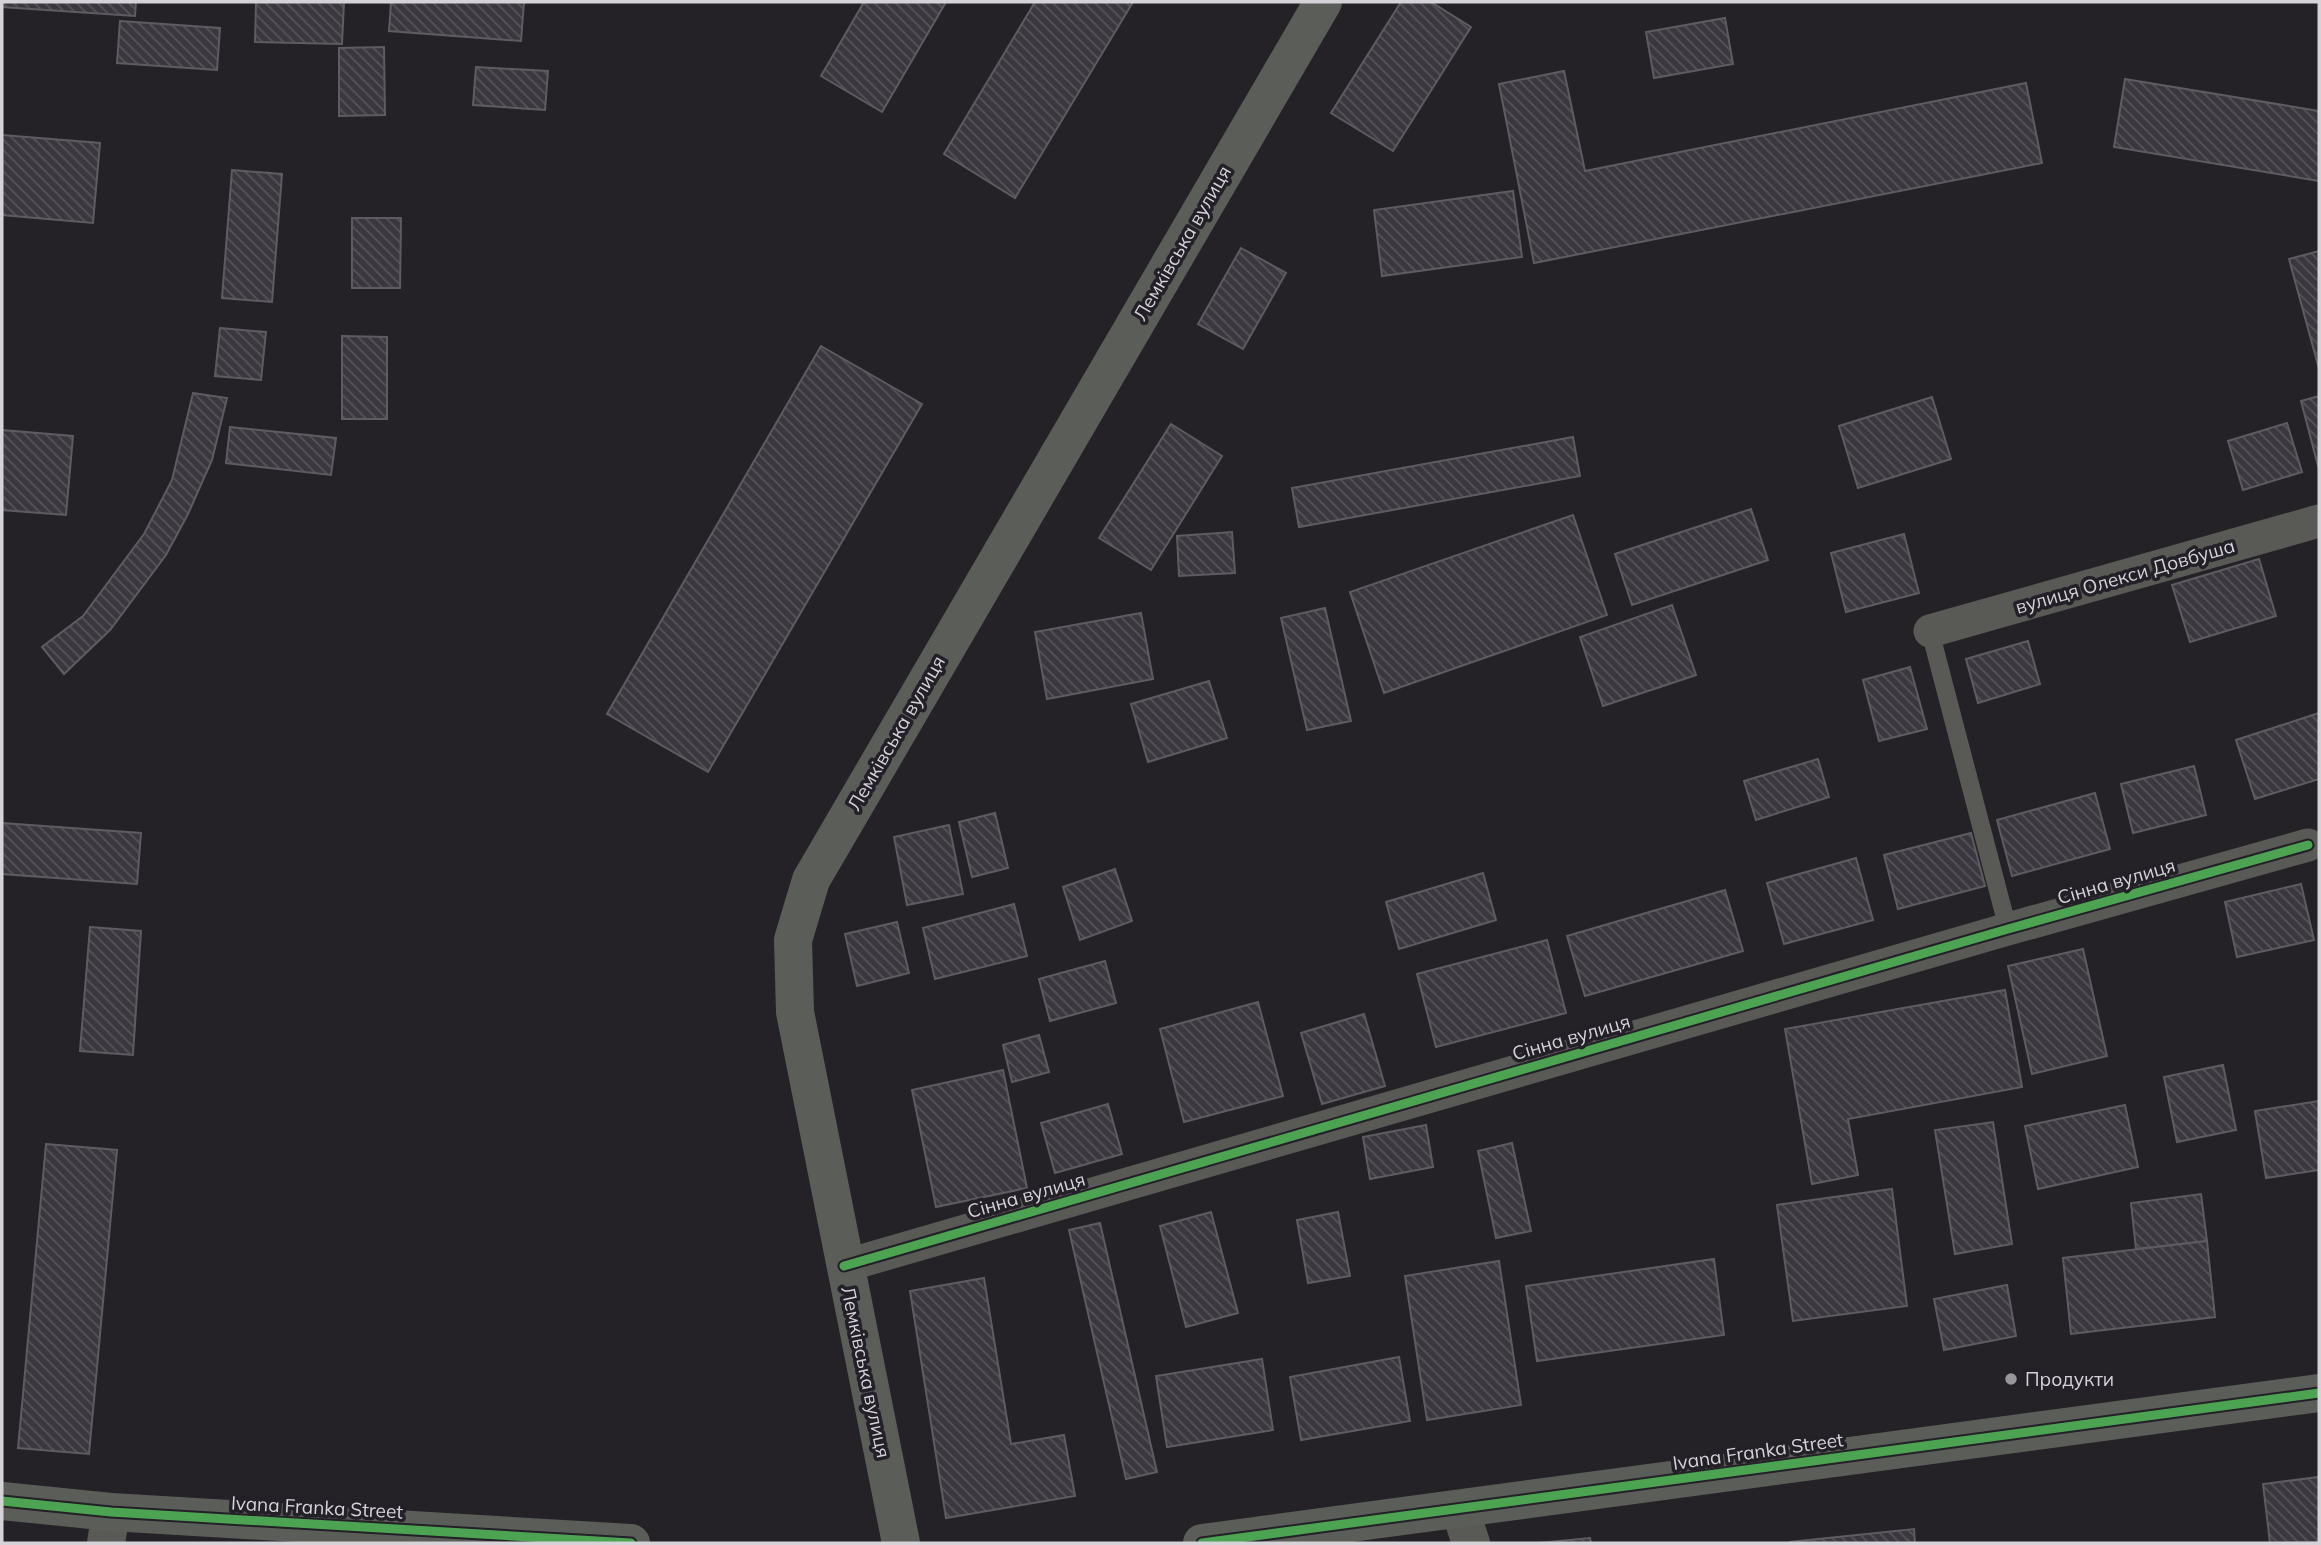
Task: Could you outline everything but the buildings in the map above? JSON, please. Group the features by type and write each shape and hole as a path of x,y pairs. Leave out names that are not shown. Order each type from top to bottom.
{"main road":[{"name":"Лемківська вулиця","path":"901,1543 794,1012 793,940 811,880 1324,2"},
{"name":"Ivana Franka Street","path":"1202,1543 1465,1526 2319,1393"},
{"name":"Ivana Franka Street","path":"2,1501 108,1528 631,1543"}],"street":[{"name":"вулиця Олекси Довбуша","path":"1930,631 2319,521"},
{"name":"Сінна вулиця","path":"844,1266 2008,929 2308,845"}],"lane":[{"path":"1930,631 2008,929"}],"cycle path":[{"path":"844,1266 2008,929 2308,845"},
{"path":"1202,1543 2319,1393"},
{"path":"2,1501 111,1512 631,1543"}],"place":[{"name":"Продукти","path":"2011,1379"}]}
